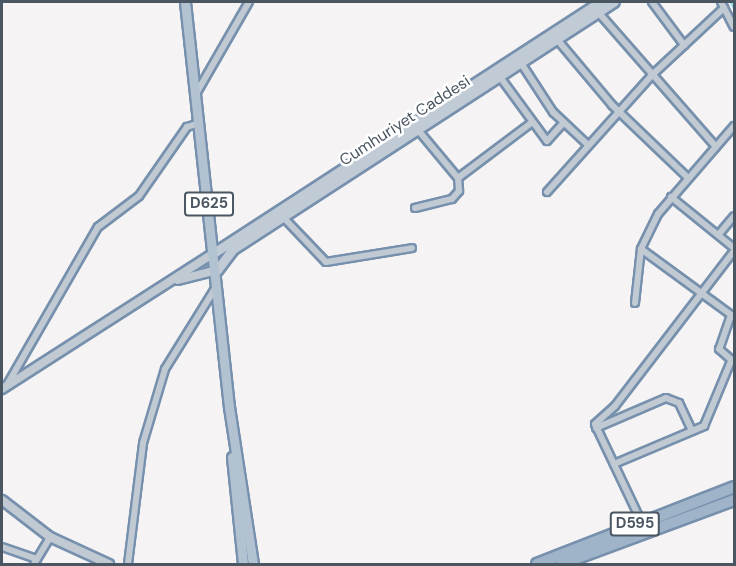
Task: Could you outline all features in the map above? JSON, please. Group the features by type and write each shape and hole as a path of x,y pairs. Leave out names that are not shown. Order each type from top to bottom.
{"highway":[{"name":"D595","path":"537,564 640,521 735,487"},
{"name":"D595","path":"561,564 735,500"}],"main road":[{"name":"D625","path":"185,2 217,270 243,564"},
{"name":"Cumhuriyet Caddesi","path":"217,270 233,249 521,63 600,2"},
{"name":"Cumhuriyet Caddesi","path":"215,252 614,2"},
{"name":"D625","path":"229,407 252,564"}],"street":[{"path":"196,94 249,2"},
{"path":"652,2 684,45"},
{"path":"547,192 651,76 723,5 735,27"},
{"path":"598,12 651,76 716,147"},
{"path":"555,37 619,112 688,178"},
{"path":"521,63 564,122 588,145"},
{"path":"500,77 530,124 547,141 564,122"},
{"path":"4,388 98,227 140,196 187,126 199,123"},
{"path":"458,178 530,124"},
{"path":"635,303 641,249 652,221 735,126"},
{"path":"415,208 452,199 459,191 458,178 418,130"},
{"path":"596,428 735,249 671,198"},
{"path":"719,234 735,216"},
{"path":"283,217 326,262 412,248"},
{"path":"614,464 704,426 733,362 719,349 733,316 641,249"},
{"path":"4,388 215,252"},
{"path":"170,282 217,270"},
{"path":"128,564 143,443 165,369 218,284"},
{"path":"596,428 666,398 678,403 692,431"},
{"path":"596,428 640,521"},
{"path":"2,500 50,537 109,564"},
{"path":"2,548 35,562 50,537"}],"waterway":[{"path":"731,2 734,8"}]}
